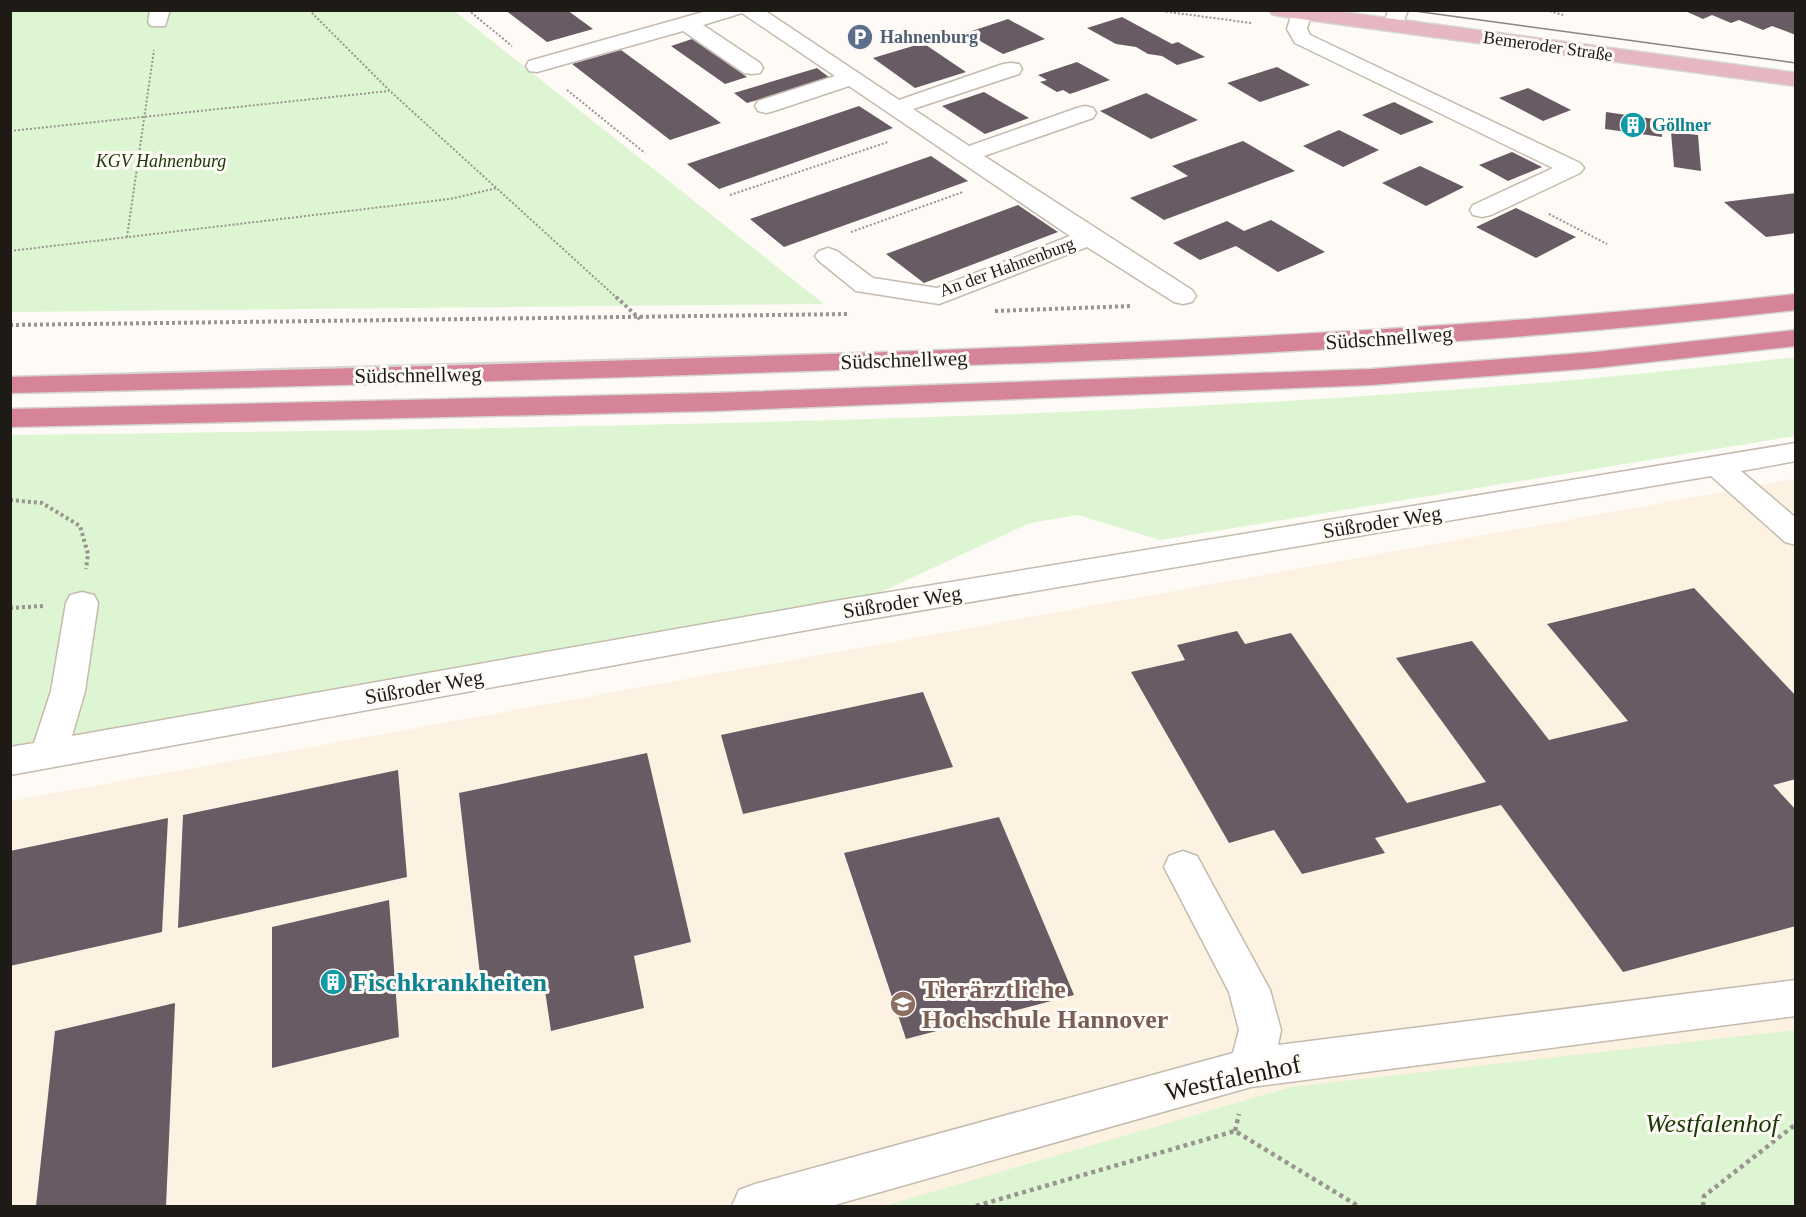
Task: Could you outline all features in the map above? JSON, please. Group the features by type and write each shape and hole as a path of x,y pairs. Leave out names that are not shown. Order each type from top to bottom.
{"highway":[{"name":"Südschnellweg","path":"10,385 710,368 1347,342 1569,325 1796,302"},
{"name":"Südschnellweg","path":"10,418 712,402 1371,377 1595,360 1796,338"}],"main road":[{"name":"Bemeroder Straße","path":"1290,12 1396,18 1796,80"}],"street":[{"path":"537,66 734,10"},
{"name":"An der Hahnenburg","path":"750,10 1089,237 1183,296"},
{"name":"Bemeroder Straße","path":"1290,12 1302,39 1572,168 1482,210"},
{"path":"687,24 752,68"},
{"path":"896,108 1011,69"},
{"path":"766,106 851,78"},
{"path":"966,154 1085,113"},
{"name":"An der Hahnenburg","path":"828,255 865,285 939,296 1089,237"},
{"name":"Süßroder Weg","path":"10,760 835,613 1796,452"},
{"path":"1719,466 1796,535"},
{"path":"48,754 68,691 82,603"},
{"path":"1183,867 1249,990 1260,1030 1251,1068"},
{"name":"Westfalenhof","path":"755,1206 1251,1068 1796,998"}],"path":[{"path":"309,10 390,91 640,319"},
{"path":"127,237 159,16"},
{"path":"10,131 390,91"},
{"path":"730,195 927,129"},
{"path":"828,255 825,242 1002,178"},
{"path":"10,251 450,199 497,188"},
{"path":"1512,196 1607,244"},
{"path":"990,311 1139,305"},
{"path":"10,325 640,319 850,314"},
{"path":"10,500 42,503 80,526 88,554 82,603"},
{"path":"1703,1206 1704,1196 1796,1124"},
{"path":"976,1206 1235,1131 1358,1206"}],"shaded area":[{"name":"Tierärztliche Hochschule Hannover","path":"1795,479 1795,1206 11,1206 11,801"}],"green space":[{"name":"KGV Hahnenburg","path":"10,11 454,11 824,304 11,312"},
{"path":"1795,357 1795,436 1160,540 1078,515 1030,523 866,599 11,754 11,435 605,426 1066,412 1275,402 1483,388"},
{"name":"Westfalenhof","path":"1795,1030 1795,1206 884,1206 1291,1087"}],"building":[{"path":"505,10 567,10 593,29 547,42"},
{"path":"1683,10 1796,10 1796,35 1772,26 1763,30 1739,20 1731,23 1712,15 1703,19"},
{"path":"1122,17 1172,44 1178,42 1205,57 1177,65 1162,56 1148,54 1136,47 1116,44 1087,28"},
{"path":"1008,19 1045,39 1003,54 966,33"},
{"path":"692,39 747,77 725,84 671,46"},
{"path":"923,43 966,72 915,88 873,58"},
{"path":"621,50 721,123 670,140 572,64"},
{"path":"1077,62 1110,80 1070,94 1063,90 1057,92 1040,82 1047,80 1038,75"},
{"path":"1277,67 1310,85 1260,102 1227,83"},
{"path":"817,68 830,78 747,103 734,93"},
{"path":"1528,88 1571,110 1543,121 1499,98"},
{"path":"984,92 1029,118 985,134 942,106"},
{"path":"1146,93 1198,120 1151,139 1100,111"},
{"path":"1394,102 1434,122 1401,135 1362,115"},
{"path":"859,106 893,128 719,189 687,164"},
{"name":"Göllner","path":"1606,112 1661,120 1662,137 1605,129"},
{"path":"1339,130 1379,150 1343,167 1303,146"},
{"path":"1671,132 1698,135 1701,171 1674,167"},
{"path":"1243,141 1295,171 1164,220 1130,198 1188,176 1172,166"},
{"path":"1512,152 1542,167 1508,181 1479,165"},
{"path":"931,156 968,181 784,247 750,219"},
{"path":"1420,166 1464,187 1426,206 1382,183"},
{"path":"1796,193 1796,233 1766,237 1724,202"},
{"path":"1018,205 1058,232 924,283 886,254"},
{"path":"1516,208 1576,237 1536,258 1476,227"},
{"path":"1271,220 1325,252 1278,272 1236,246 1200,260 1173,243 1227,221 1244,231"},
{"path":"1694,588 1796,696 1796,779 1773,785 1796,810 1796,926 1623,972 1501,805 1375,838 1385,853 1302,874 1274,830 1229,843 1131,672 1185,660 1177,645 1237,631 1245,644 1291,633 1407,803 1486,782 1396,658 1472,641 1549,740 1628,721 1547,624"},
{"path":"923,692 953,767 743,814 721,735"},
{"path":"647,753 691,942 634,956 644,1008 551,1031 543,977 482,992 459,793"},
{"path":"398,770 407,877 178,928 183,815"},
{"path":"999,817 1074,995 906,1039 844,853"},
{"path":"168,818 162,932 10,966 10,851"},
{"name":"Fischkrankheiten","path":"389,900 399,1037 272,1068 272,927"},
{"path":"175,1003 166,1206 36,1206 55,1031"}],"tram line":[{"path":"1407,10 1796,63"}],"place":[{"name":"Hahnenburg","path":"860,37"},
{"name":"Göllner","path":"1633,125"},
{"name":"Fischkrankheiten","path":"333,982"},
{"name":"Tierärztliche Hochschule Hannover","path":"903,1004"}]}
